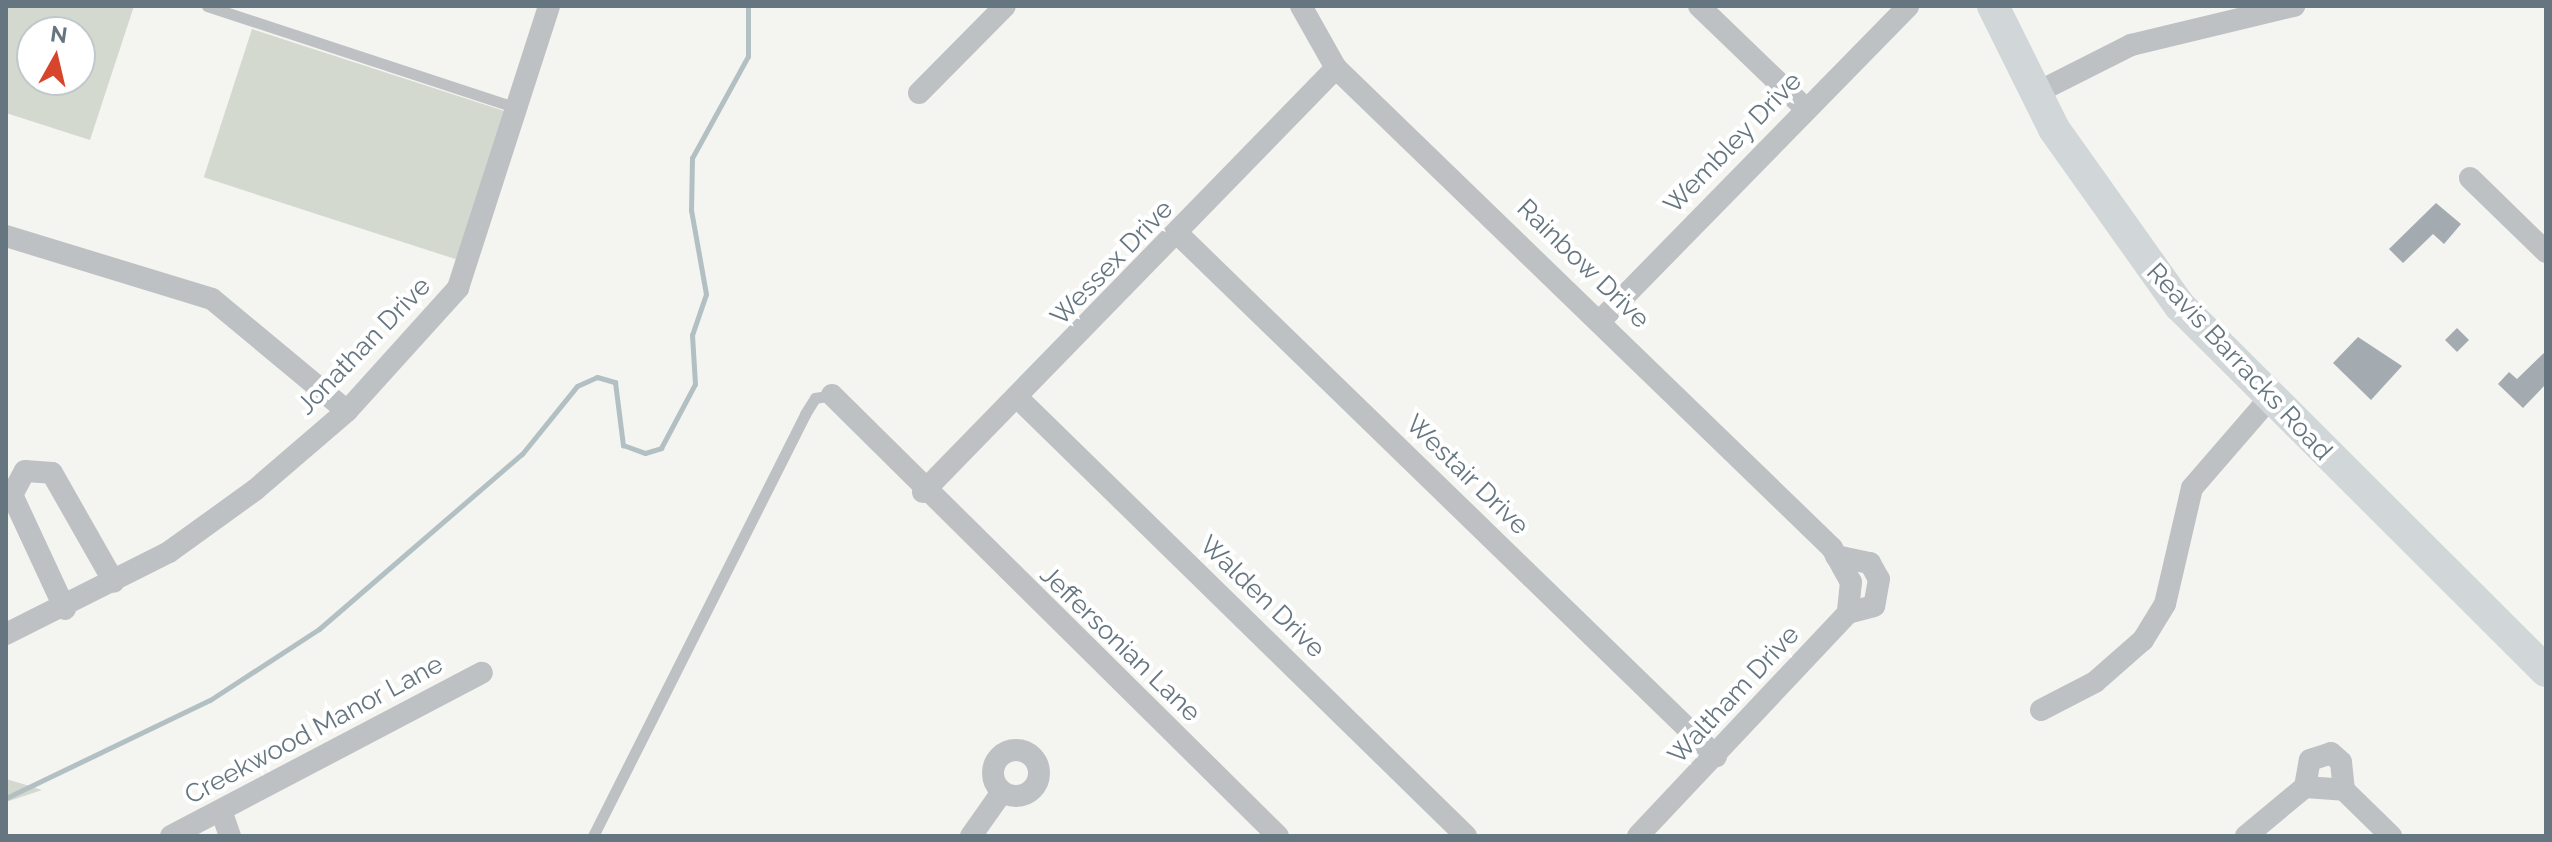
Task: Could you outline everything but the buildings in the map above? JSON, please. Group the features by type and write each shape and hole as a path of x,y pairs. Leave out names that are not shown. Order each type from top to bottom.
{"main road":[{"name":"Reavis Barracks Road","path":"1993,6 2034,94 2142,259 2269,399 2546,671"}],"street":[{"name":"Jonathan Drive","path":"6,634 65,609 114,582 255,490 347,411 458,288 549,6"},
{"path":"919,93 1005,6"},
{"name":"Rainbow Drive","path":"1301,6 1336,68 1601,320 1836,556 1851,582 1848,613 1874,606 1879,579 1870,563 1836,556"},
{"path":"1699,6 1805,108"},
{"name":"Wembley Drive","path":"1601,320 1908,6"},
{"path":"2034,94 2131,45 2294,6"},
{"name":"Wessex Drive","path":"923,492 1019,399 1336,68"},
{"path":"2470,178 2546,252"},
{"name":"Westair Drive","path":"1178,234 1716,756"},
{"path":"6,236 212,299 347,411"},
{"name":"Jeffersonian Lane","path":"832,395 923,492 1278,836"},
{"name":"Walden Drive","path":"1019,399 1466,836"},
{"path":"2041,710 2095,682 2143,640 2165,604 2192,488 2269,399"},
{"path":"65,609 12,495 25,471 52,473 114,582"},
{"name":"Waltham Drive","path":"1638,836 1848,613"},
{"name":"Creekwood Manor Lane","path":"171,836 222,813 482,673"},
{"path":"2246,836 2305,787 2310,760 2331,753 2341,762 2344,790 2391,836"},
{"path":"2305,787 2344,790"},
{"path":"971,836 1002,792"},
{"path":"222,813 230,836"}],"lane":[{"path":"207,6 518,108"},
{"path":"593,836 805,414 815,398 832,395"}],"shaded area":[{"path":"6,6 134,6 90,140 6,113"},
{"path":"252,29 506,112 458,260 204,177"},
{"path":"6,779 23,784 42,790 6,802"}],"waterway":[{"path":"6,798 210,700 319,629 522,454 577,386 597,377 615,382 623,445 645,453 661,448 695,384 692,335 706,294 691,210 692,158 748,56 748,6"}]}
